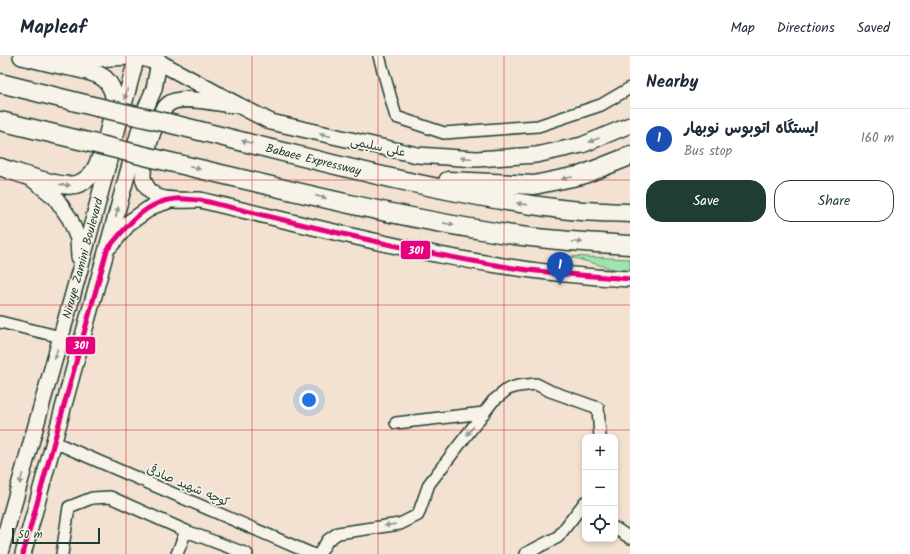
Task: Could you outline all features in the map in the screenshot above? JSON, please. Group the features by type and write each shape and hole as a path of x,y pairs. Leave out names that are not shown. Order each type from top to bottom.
{"highway":[{"name":"Babaee Expressway","path":"0,83 394,178 486,198 562,210 630,214"},
{"path":"0,121 387,212 483,230 561,241 630,245"},
{"path":"394,178 534,185 582,175 630,156"}],"main road":[{"path":"0,167 59,184 70,186 82,183 91,175 108,132 114,96 111,87 104,78 95,73 22,56"},
{"path":"55,64 96,58 128,56"},
{"name":"علی سلیمی","path":"138,56 160,59 238,105 271,122 417,155 476,159 536,155 582,144 630,124"},
{"name":"Niruye Zamini Boulevard","path":"0,553 138,56"},
{"name":"Niruye Zamini Boulevard","path":"23,554 145,110 154,89 160,59"},
{"path":"238,105 181,99 170,102 162,109 148,147 143,176 146,186 153,195 163,199 200,200 426,252 514,269 591,278 630,279"},
{"path":"28,176 55,197 70,219 78,239 80,269"},
{"path":"107,250 130,222 153,206 174,199"}],"street":[{"path":"379,56 396,116 444,133 538,126 601,105 630,88"},
{"path":"0,322 61,337"},
{"path":"319,554 328,540 338,533 400,524 418,515 429,484 484,413 494,401 508,389 536,384 550,391 598,408 600,434"},
{"path":"396,423 484,413"},
{"name":"کوچه شهید صادقی","path":"54,442 312,554"},
{"path":"62,554 69,507 92,498 110,497 186,531 247,554"},
{"path":"525,554 558,537 582,506"},
{"path":"618,530 630,538"},
{"path":"177,554 186,531"}],"green space":[{"path":"567,256 630,259 630,273 625,272"}],"transit line":[{"name":"301","path":"23,554 107,250 136,217 154,205 175,199 200,200 360,238 440,255 521,269 630,279"}],"place":[{"name":"ایستگاه اتوبوس نوبهار","path":"560,285"}]}
